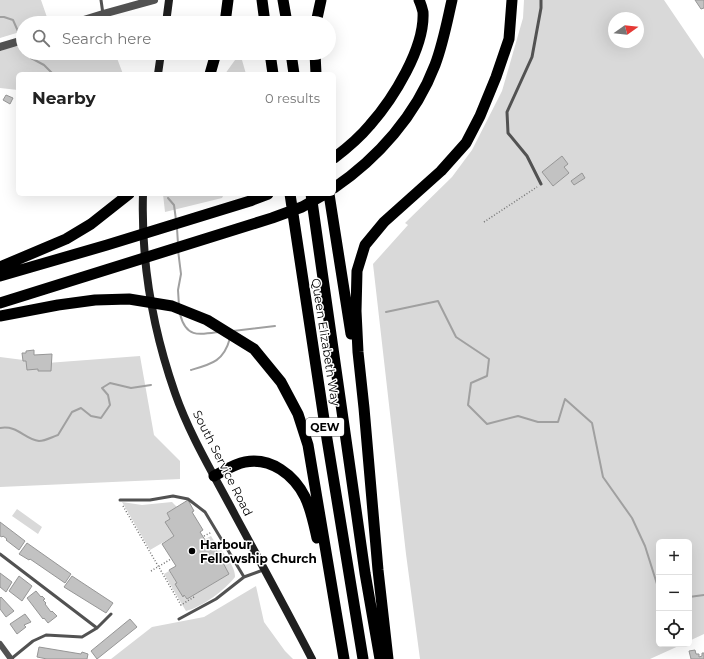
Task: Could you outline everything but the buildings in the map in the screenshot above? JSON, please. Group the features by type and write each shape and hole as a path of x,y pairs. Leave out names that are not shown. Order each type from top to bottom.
{"highway":[{"path":"226,16 228,0"},
{"path":"262,0 264,16"},
{"path":"283,0 286,16"},
{"path":"318,16 321,0"},
{"path":"336,157 370,125 389,101 406,72 421,31 423,11 420,0"},
{"path":"338,185 364,165 385,144 404,121 420,96 435,65 446,29 452,0"},
{"path":"388,659 378,570 358,352 356,271 365,245 384,222 441,171 466,143 480,116 509,38 512,0"},
{"path":"211,72 214,60"},
{"path":"271,60 273,72"},
{"path":"292,60 294,72"},
{"path":"316,60 316,72"},
{"path":"0,267 66,239 108,212 126,196"},
{"path":"0,276 107,245 263,196"},
{"name":"Queen Elizabeth Way","path":"290,196 328,447 363,659"},
{"name":"Queen Elizabeth Way","path":"311,196 365,573 380,659"},
{"path":"0,303 239,229 302,207 321,196"},
{"path":"330,196 349,323 364,408"},
{"path":"0,316 58,305 95,300 129,299 172,306 207,320 254,349 281,382 298,414 308,445 344,659"},
{"path":"214,476 244,462 259,461 273,465 287,474 298,484 306,498 314,525 337,619"}],"main road":[{"path":"167,16 169,0"},
{"path":"158,72 160,60"},
{"name":"South Service Road","path":"143,196 146,267 162,347 175,393 194,440 265,569 312,659"}],"street":[{"path":"97,16 154,0"},
{"path":"0,47 16,42"},
{"path":"0,644 11,659"}],"lane":[{"path":"101,0 103,14"},
{"path":"541,0 541,8 532,57 508,112 508,133 527,156 541,184"},
{"path":"120,500 150,500 173,496 188,499 205,512 244,577"},
{"path":"0,554 97,628"},
{"path":"179,619 216,599 244,577 265,569"},
{"path":"11,659 33,641 46,635 82,638 97,628 111,614"}],"path":[{"path":"484,222 541,184"},
{"path":"123,506 181,605 194,597 193,596"},
{"path":"204,536 215,530"},
{"path":"150,571 171,559"}],"shaded area":[{"path":"0,0 41,0 47,16 16,16 16,33 0,38"},
{"path":"524,0 664,0 704,59 704,634 692,640 692,539 656,539 656,647 676,647 650,659 420,659 406,554 373,264 408,225 405,223 452,177 472,150 502,91 523,18"},
{"path":"16,45 16,60 118,60 122,72 16,72 16,90 0,88 0,51"},
{"path":"235,60 242,60 245,72 226,72"},
{"path":"163,196 223,196 222,198 165,212"},
{"path":"140,356 154,435 180,461 180,479 0,487 0,357 47,363"},
{"path":"122,502 142,505 172,502 177,507 167,513 174,536 150,550"},
{"path":"17,509 42,527 38,534 12,516"},
{"path":"211,536 233,567 235,577 213,597 199,606 186,611 164,574 169,571 177,583 175,584 183,596 187,599 229,574 213,544 209,546 205,539"},
{"path":"256,586 264,622 285,651 293,659 111,659 152,627 204,617"}],"waterway":[{"path":"0,17 13,20 16,27"},
{"path":"35,60 44,65 51,72"},
{"path":"168,198 174,205 176,220"},
{"path":"177,228 178,244"},
{"path":"178,250 181,274 178,290 179,306"},
{"path":"386,312 438,301 456,337 489,359 487,376 471,383 468,405 487,424 518,416 538,422 558,422 565,399 592,423 603,477 632,518 645,546 656,581"},
{"path":"180,314 186,327 194,333 205,334 218,332"},
{"path":"233,331 275,326"},
{"path":"191,370 205,366 221,357 230,338"},
{"path":"0,428 12,428 34,440 44,440 58,435 72,412 81,408 91,416 101,418 110,405 108,395 102,388 110,383 131,388 151,385"},
{"path":"692,597 704,595"}],"place":[{"name":"Harbour Fellowship Church","path":"192,551"}]}
